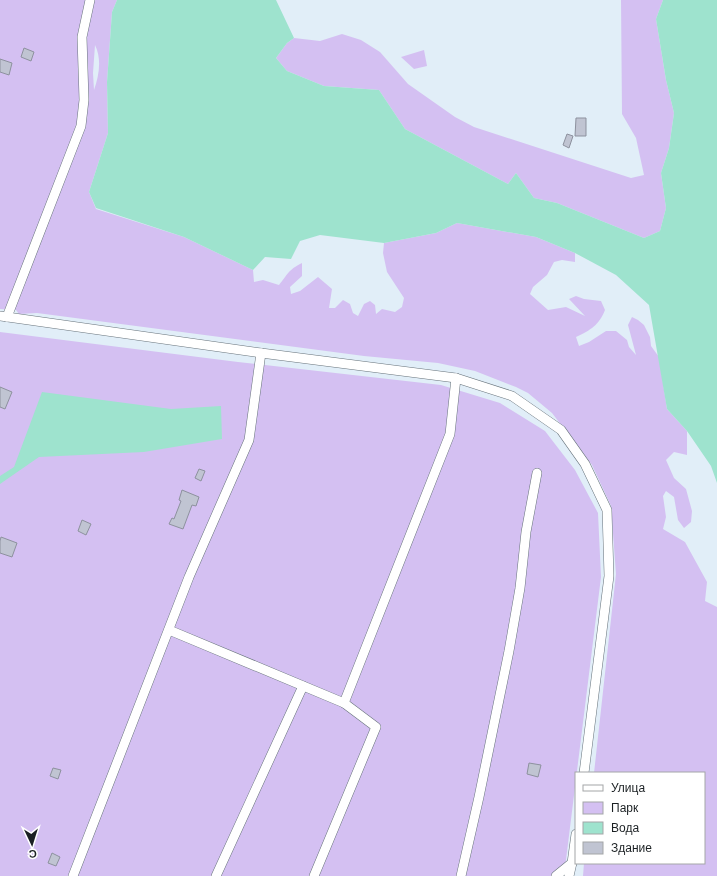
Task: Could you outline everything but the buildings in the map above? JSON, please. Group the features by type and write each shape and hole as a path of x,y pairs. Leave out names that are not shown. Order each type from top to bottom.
{"street":[{"path":"90,0 82,37 84,100 81,126 4,317 261,353 456,378 512,396 561,430 585,464 607,510 609,576 584,772"},
{"path":"73,876 189,577 249,440 261,353"},
{"path":"344,703 450,434 456,378"},
{"path":"461,876 509,651 520,588 526,532 537,473"},
{"path":"169,630 344,703 376,727 314,876"},
{"path":"216,876 303,686"},
{"path":"569,876 575,841"},
{"path":"556,876 572,863"}],"green space":[{"path":"0,0 117,0 112,12 107,82 108,133 89,192 96,209 184,237 253,270 254,282 263,280 279,285 291,270 302,263 302,276 290,287 291,294 300,291 318,277 332,289 329,308 335,308 343,300 350,304 353,313 358,316 364,304 370,301 375,305 376,314 382,309 395,312 402,307 404,298 387,272 383,253 384,243 436,233 457,223 536,237 575,253 575,262 562,260 554,262 547,275 533,287 530,294 548,310 566,307 585,316 569,299 576,296 584,299 601,301 605,310 603,315 594,326 576,337 579,346 589,342 606,331 616,331 627,340 629,347 636,355 628,325 632,317 644,325 650,337 651,346 659,357 667,409 687,431 687,455 674,452 666,460 674,478 686,489 692,511 691,522 684,528 678,520 674,497 666,491 663,496 666,517 663,529 685,542 707,582 705,601 717,607 717,876 583,876 584,864 705,864 705,772 594,772 616,574 611,506 592,465 552,413 528,393 475,371 438,363 364,356 37,313 19,314 16,310 0,309","holes":["95,45 99,68 94,90 93,73"]},
{"path":"621,0 663,0 656,19 666,80 674,113 669,148 661,173 666,208 660,231 644,238 557,203 534,198 516,173 508,184 405,129 379,90 324,86 287,71 276,58 287,43 294,38 320,41 342,34 361,40 380,52 408,84 455,117 474,127 631,178 644,175 636,138 622,114"},
{"path":"424,50 427,66 414,69 401,57"},
{"path":"0,332 238,362 441,385 500,403 545,431 575,470 598,513 601,577 577,772 575,772 575,787 564,876 0,876"}],"water":[{"path":"117,0 276,0 294,38 287,43 276,58 287,71 324,86 379,90 405,129 508,184 516,173 534,198 557,203 644,238 660,231 666,208 661,173 669,148 674,113 666,80 656,19 663,0 717,0 717,483 711,466 687,431 667,409 649,305 616,275 575,253 536,237 457,223 436,233 384,243 320,235 300,241 291,259 265,257 253,270 184,237 96,208 89,192 108,133 107,82 112,12"},
{"path":"42,392 171,409 221,406 222,439 144,452 39,457 0,484 0,476 14,467"}]}
